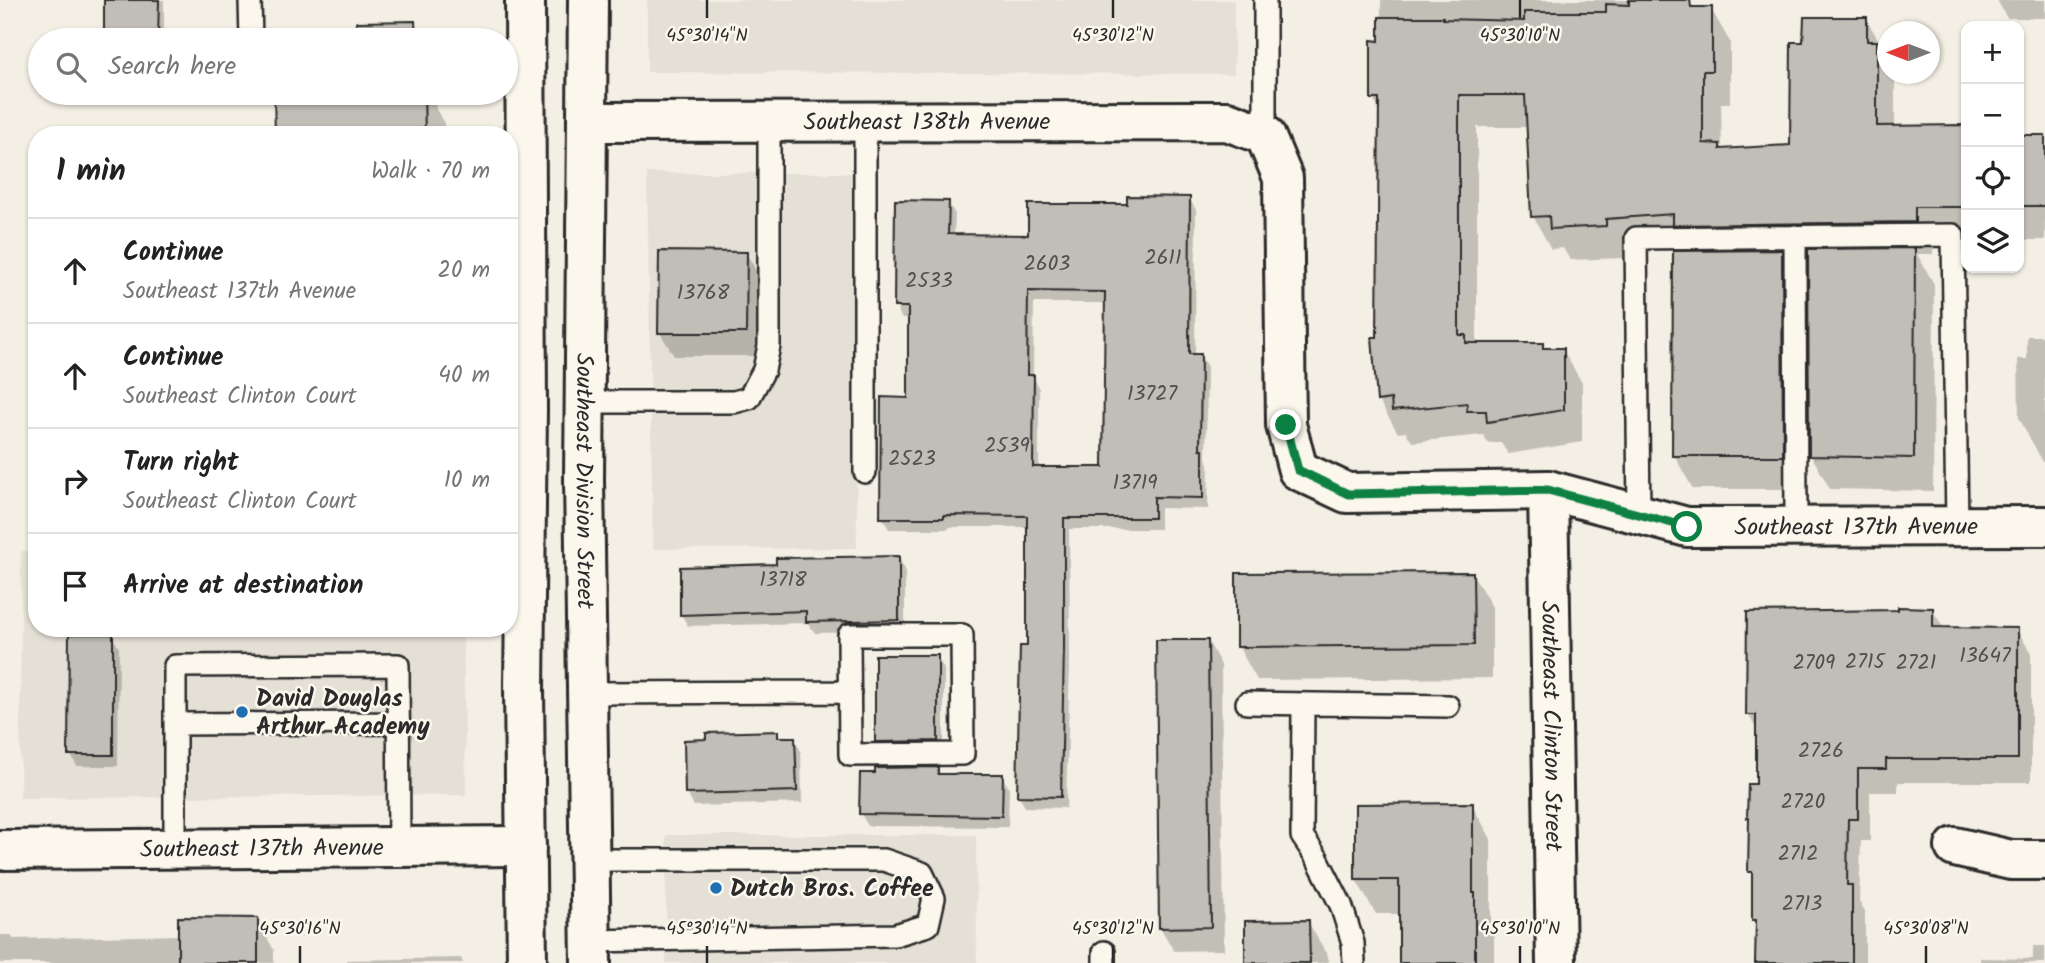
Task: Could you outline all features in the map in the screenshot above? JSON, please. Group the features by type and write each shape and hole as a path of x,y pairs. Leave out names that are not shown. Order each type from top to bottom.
{"street":[{"path":"525,0 518,323 527,409 524,664 527,963"},
{"name":"Southeast Division Street","path":"587,0 584,493 590,952"},
{"name":"Southeast 138th Avenue","path":"587,122 1227,121 1265,135"},
{"name":"Southeast 137th Avenue","path":"1265,135 1283,178 1286,425 1298,470 1348,494 1548,490 1687,527 2045,526"},
{"name":"Southeast Clinton Street","path":"1548,490 1556,963"},
{"name":"Southeast 137th Avenue","path":"0,849 526,846"},
{"path":"1955,847 2011,860 2045,860"}],"lane":[{"path":"250,0 251,28"},
{"path":"1265,0 1265,135"},
{"path":"586,402 734,402 749,398 764,370 769,346 769,121"},
{"path":"865,121 865,472"},
{"path":"1639,514 1636,238 1953,235 1957,526"},
{"path":"1795,236 1796,527"},
{"path":"849,635 962,635 963,754 850,755 850,692 849,635"},
{"path":"176,848 175,666 300,665 398,665 399,847"},
{"path":"587,693 850,692"},
{"path":"1247,703 1448,706"},
{"path":"1303,704 1302,836 1317,858 1341,905 1353,943 1354,963"},
{"path":"175,724 399,723"},
{"path":"589,860 884,860 922,873 934,898 928,925 895,935 590,952"}],"shaded area":[{"path":"647,0 1234,0 1234,74 647,72"},
{"path":"647,173 854,173 857,548 653,549"},
{"name":"David Douglas Arthur Academy","path":"21,551 28,551 28,637 463,637 466,795 20,798"},
{"path":"666,835 976,835 977,963 666,963"}],"building":[{"path":"104,0 159,0 158,28 104,28"},
{"path":"1629,0 1690,0 1691,7 1712,7 1712,71 1703,71 1703,143 1720,144 1720,149 1790,145 1791,42 1803,42 1804,17 1867,17 1867,41 1877,41 1877,126 1961,125 1961,207 1915,207 1915,222 1673,225 1673,214 1606,219 1606,226 1550,229 1549,216 1531,217 1525,95 1459,95 1459,335 1466,335 1466,343 1543,343 1543,348 1564,348 1564,410 1487,422 1486,411 1467,411 1467,403 1392,411 1391,399 1377,401 1372,337 1377,337 1379,99 1371,99 1371,40 1379,41 1379,17 1524,21 1524,12 1606,12 1606,4 1629,5"},
{"path":"415,21 415,28 356,28 356,22"},
{"path":"274,105 424,105 425,126 275,126"},
{"path":"2024,135 2045,135 2045,206 2024,206"},
{"path":"1127,196 1190,197 1189,354 1201,354 1200,449 1203,449 1203,498 1154,497 1154,518 1064,518 1061,797 1017,796 1020,646 1027,646 1027,516 944,515 944,518 880,518 881,397 908,398 908,307 894,307 895,200 949,201 948,234 1028,235 1028,204 1127,204","holes":["1028,291 1105,292 1103,467 1033,467 1034,375 1027,375"]},
{"path":"1915,248 1914,458 1809,456 1808,249"},
{"path":"1782,250 1783,456 1672,456 1673,251"},
{"path":"659,251 747,252 746,333 658,333"},
{"path":"899,556 899,620 806,622 806,611 680,615 680,567 776,564 776,558"},
{"path":"1473,572 1474,645 1236,647 1236,573"},
{"path":"1898,607 1933,608 1933,627 2018,628 2018,759 1886,759 1886,769 1858,769 1858,819 1848,819 1847,885 1852,885 1852,963 1755,963 1756,920 1752,920 1752,872 1748,872 1747,818 1748,784 1756,784 1756,715 1746,715 1747,612 1898,610"},
{"path":"69,637 113,637 113,755 68,755"},
{"path":"1156,640 1208,640 1211,927 1159,928"},
{"path":"875,655 938,655 938,741 875,742"},
{"path":"778,731 778,737 795,737 797,791 685,794 684,740 706,739 706,733"},
{"path":"938,767 938,774 1003,774 1002,816 859,814 860,773 875,773 875,768"},
{"path":"1473,803 1475,963 1399,963 1399,880 1355,880 1355,804"},
{"path":"178,917 258,918 258,963 178,963"},
{"path":"1309,920 1310,963 1245,963 1245,921"}],"place":[{"name":"David Douglas Arthur Academy","path":"242,712"},
{"name":"Dutch Bros. Coffee","path":"716,888"}],"route":[{"path":"1286,425 1298,470 1348,494 1548,490 1687,527"}]}
